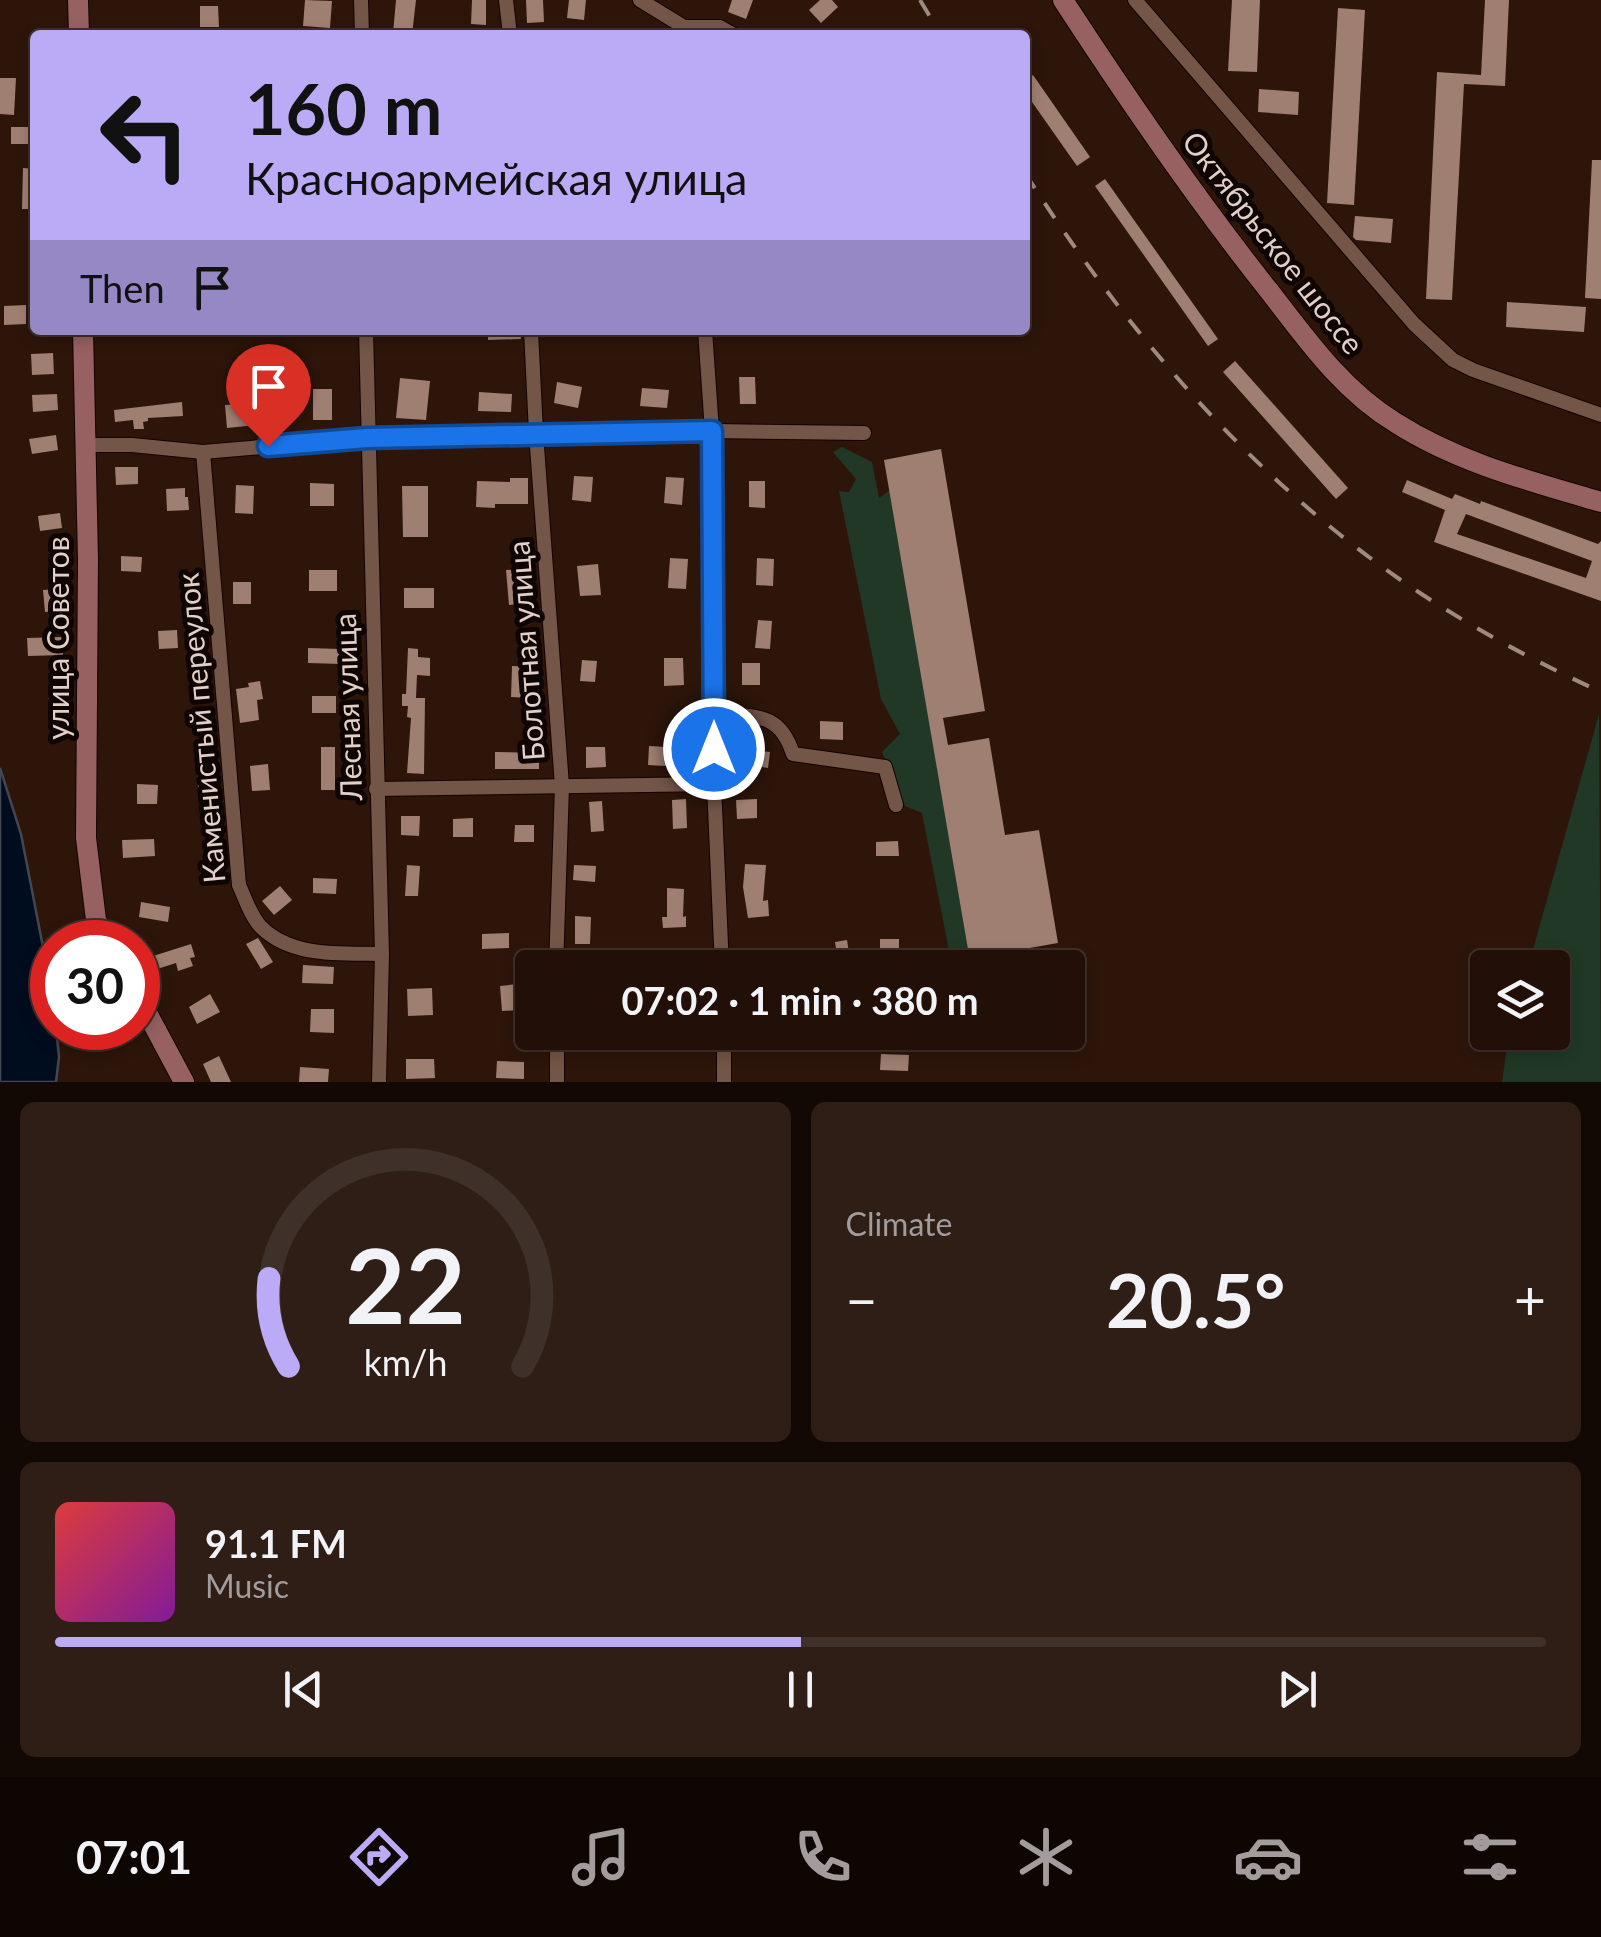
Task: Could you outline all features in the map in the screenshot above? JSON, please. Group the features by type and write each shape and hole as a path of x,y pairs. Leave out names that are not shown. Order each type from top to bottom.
{"main road":[{"path":"78,0 79,30"},
{"name":"Октябрьское шоссе","path":"1063,0 1222,232 1331,369 1366,402 1444,451 1503,474 1601,502"},
{"name":"улица Советов","path":"82,335 88,560 86,838 96,920"},
{"path":"160,1037 184,1082"}],"street":[{"path":"360,0 362,30"},
{"path":"506,0 509,30"},
{"path":"640,0 683,30"},
{"name":"Октябрьское шоссе","path":"1135,0 1414,324 1453,360 1601,415"},
{"path":"693,30 725,30"},
{"name":"Лесная улица","path":"366,335 382,954 379,1082"},
{"name":"Болотная улица","path":"531,335 562,786 557,950"},
{"path":"705,335 712,431 714,784 721,950"},
{"path":"85,445 203,452 367,438 864,432"},
{"name":"Каменистый переулок","path":"203,452 239,885 259,926 284,943 322,953 382,954"},
{"path":"714,713 770,719 787,734 793,754 885,767 896,805"},
{"path":"376,789 714,784"},
{"path":"557,1050 557,1082"},
{"path":"724,1050 724,1082"}],"green space":[{"path":"842,447 872,462 879,498 890,490 968,950 949,950 922,813 905,806 882,752 900,734 881,699 839,491 849,492 856,479 833,452"},
{"path":"1599,714 1601,1082 1502,1082 1507,1050 1570,1050 1570,950 1533,950"}],"water":[{"path":"0,768 21,834 38,920 30,920 30,1050 58,1050 59,1057 56,1082 0,1082"}],"building":[{"path":"305,0 332,1 330,28 303,26"},
{"path":"396,0 416,0 413,30 393,30"},
{"path":"472,0 486,0 486,25 471,24"},
{"path":"526,0 543,0 544,22 527,23"},
{"path":"569,0 586,0 584,20 567,18"},
{"path":"732,0 753,0 746,19 728,12"},
{"path":"820,0 832,0 838,7 821,23 809,10"},
{"path":"1232,0 1260,0 1257,72 1228,71"},
{"path":"1485,0 1509,0 1505,86 1464,84 1452,300 1426,299 1437,72 1481,75"},
{"path":"200,6 218,6 219,27 200,27"},
{"path":"1338,8 1365,10 1354,205 1327,203"},
{"path":"1033,75 1090,157 1077,166 1030,99"},
{"path":"0,78 16,78 14,115 0,114"},
{"path":"1259,89 1299,92 1298,115 1258,112"},
{"path":"11,127 30,127 30,144 11,144"},
{"path":"1592,160 1601,160 1601,299 1585,298"},
{"path":"23,168 30,169 30,209 22,209"},
{"path":"1105,179 1218,339 1208,346 1095,186"},
{"path":"1355,216 1393,219 1391,243 1356,240"},
{"path":"1507,302 1586,307 1584,332 1506,327"},
{"path":"26,305 26,324 4,325 4,306"},
{"path":"488,335 521,335 521,339 488,340"},
{"path":"53,353 54,374 32,375 31,354"},
{"path":"1235,361 1348,488 1336,499 1223,372"},
{"path":"739,377 755,377 756,404 740,404"},
{"path":"400,378 430,381 426,420 396,418"},
{"path":"557,382 582,387 578,408 554,403"},
{"path":"642,388 669,390 667,408 640,406"},
{"path":"313,389 332,389 332,420 313,420"},
{"path":"479,392 512,394 511,412 478,411"},
{"path":"57,394 58,410 33,412 32,395"},
{"path":"182,402 183,416 148,418 143,422 144,429 134,429 133,420 115,422 114,410"},
{"path":"255,403 257,425 227,428 225,405"},
{"path":"56,435 58,450 32,454 29,439"},
{"path":"941,449 985,711 943,718 948,745 989,738 1005,835 1039,830 1058,943 1024,950 968,950 884,460"},
{"path":"115,467 138,467 138,484 116,485"},
{"path":"574,476 593,477 591,502 572,500"},
{"path":"666,477 684,478 682,505 664,503"},
{"path":"510,478 528,478 528,504 476,507 477,481 510,482"},
{"path":"1407,480 1452,499 1455,494 1480,504 1481,501 1598,544 1601,541 1601,601 1434,542 1445,510 1402,492","holes":["1466,514 1592,561 1586,578 1457,534"]},
{"path":"749,481 765,481 765,508 749,507"},
{"path":"310,483 334,484 334,506 310,506"},
{"path":"236,485 254,486 253,514 235,513"},
{"path":"402,486 428,486 428,537 403,537"},
{"path":"185,488 189,510 167,511 166,489"},
{"path":"60,513 62,528 40,531 38,516"},
{"path":"121,556 142,557 141,572 121,571"},
{"path":"670,558 688,559 686,589 668,588"},
{"path":"757,558 774,559 773,586 756,585"},
{"path":"598,564 601,595 580,596 577,566"},
{"path":"524,569 527,603 509,605 506,570"},
{"path":"309,570 337,570 337,591 309,591"},
{"path":"233,582 251,582 251,604 233,604"},
{"path":"67,588 69,610 45,612 43,590"},
{"path":"404,588 434,588 434,608 404,608"},
{"path":"758,620 772,621 770,649 755,648"},
{"path":"177,630 178,648 159,649 158,631"},
{"path":"62,637 63,655 28,656 27,638"},
{"path":"308,648 341,649 341,664 308,663"},
{"path":"408,648 418,649 418,657 430,658 430,676 417,675 416,698 425,698 424,774 407,773 411,718 407,717 408,706 402,706 402,694 406,694"},
{"path":"664,658 683,658 684,685 664,686"},
{"path":"582,660 597,661 595,682 580,681"},
{"path":"742,663 760,663 760,685 742,685"},
{"path":"512,666 532,667 531,698 511,697"},
{"path":"260,681 263,699 257,700 259,720 240,723 236,689"},
{"path":"312,696 336,696 336,713 312,713"},
{"path":"820,721 843,722 843,740 820,739"},
{"path":"649,746 685,748 683,767 648,765"},
{"path":"321,747 335,747 335,790 321,790"},
{"path":"586,747 605,747 606,767 586,768"},
{"path":"748,749 770,752 768,768 746,764"},
{"path":"495,752 539,753 539,769 495,769"},
{"path":"268,764 270,790 252,791 250,766"},
{"path":"214,773 216,796 199,798 197,775"},
{"path":"137,784 158,785 157,804 137,804"},
{"path":"686,799 687,828 673,829 672,800"},
{"path":"757,799 757,818 737,819 736,800"},
{"path":"602,801 604,831 591,832 589,802"},
{"path":"401,816 420,816 419,836 401,835"},
{"path":"473,818 473,837 453,837 453,819"},
{"path":"515,825 534,825 534,842 514,842"},
{"path":"154,839 155,856 123,858 122,840"},
{"path":"898,841 899,856 876,856 876,842"},
{"path":"745,864 766,865 763,901 768,900 769,916 748,918 743,887"},
{"path":"407,865 420,866 418,896 405,896"},
{"path":"574,865 596,866 595,882 573,880"},
{"path":"313,878 337,879 336,894 313,893"},
{"path":"280,886 292,900 274,915 262,901"},
{"path":"667,888 684,889 686,927 663,928"},
{"path":"141,902 170,907 168,922 139,917"},
{"path":"575,916 591,917 590,944 575,944"},
{"path":"509,933 509,948 482,949 482,934"},
{"path":"258,938 273,962 261,969 246,944"},
{"path":"880,939 899,939 899,950 880,950"},
{"path":"847,940 849,950 836,950 835,942"},
{"path":"191,944 193,966 178,971 176,963 160,968 160,954"},
{"path":"303,965 334,967 333,984 302,983"},
{"path":"515,984 515,1010 502,1011 500,986"},
{"path":"432,988 433,1015 408,1016 407,989"},
{"path":"210,994 220,1012 197,1024 189,1007"},
{"path":"311,1009 334,1009 334,1033 310,1032"},
{"path":"881,1054 909,1055 908,1071 880,1070"},
{"path":"219,1056 231,1082 211,1082 203,1064"},
{"path":"406,1059 434,1059 435,1078 406,1079"},
{"path":"497,1061 524,1062 524,1079 496,1078"},
{"path":"300,1067 329,1069 328,1082 299,1082"}],"railway":[{"path":"920,0 938,30"},
{"path":"1030,180 1153,349 1251,456 1305,505 1361,551 1442,607 1601,692"}],"route":[{"path":"268,446 367,438 712,431 714,749"}]}
